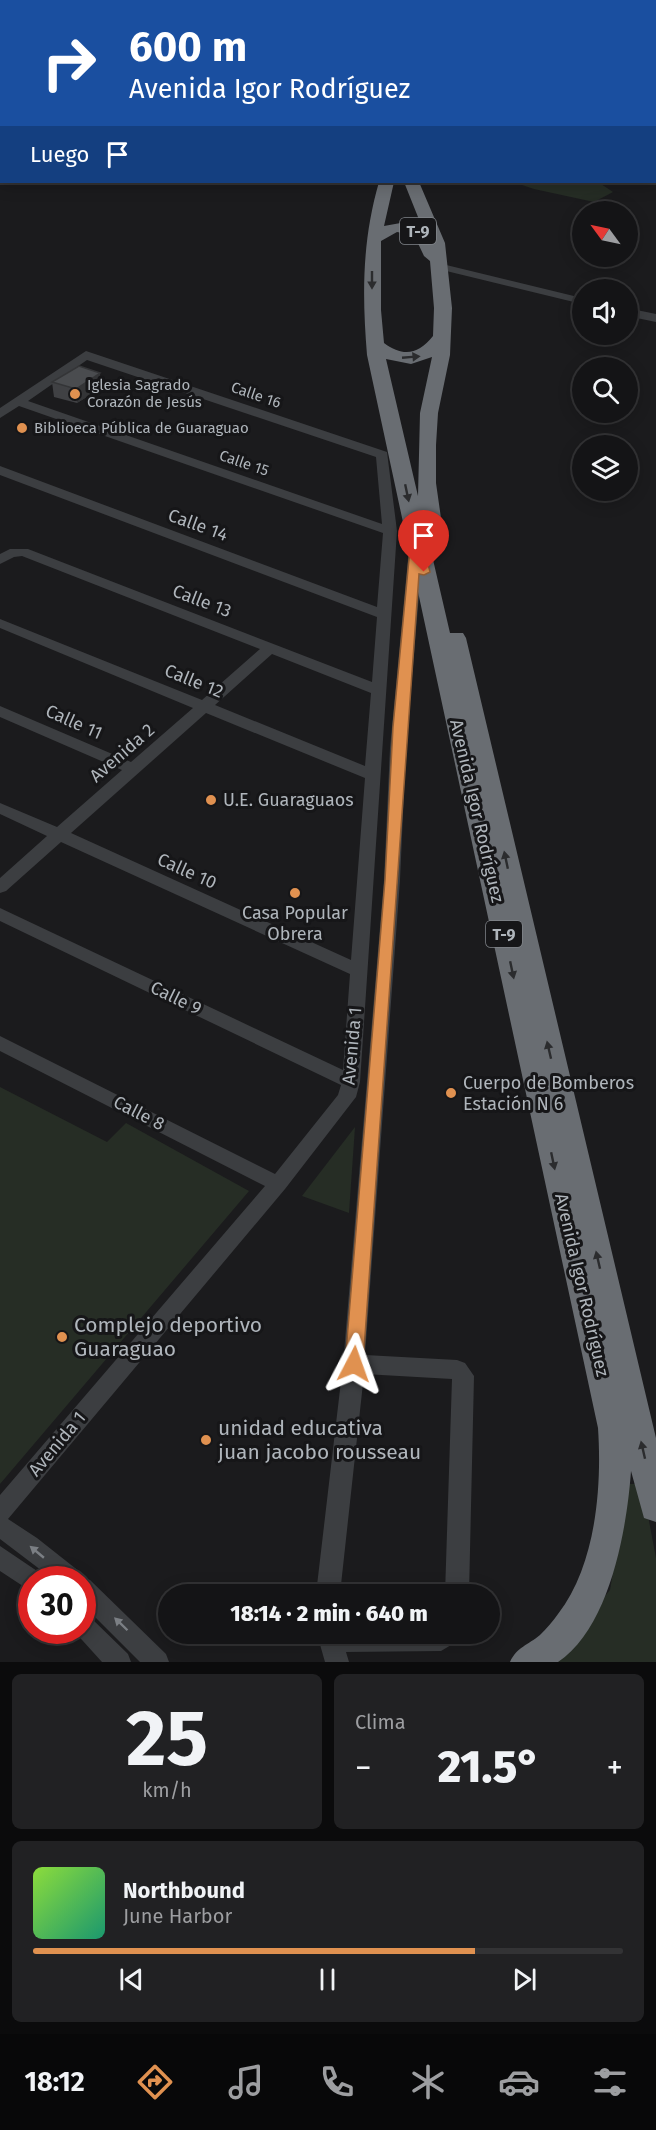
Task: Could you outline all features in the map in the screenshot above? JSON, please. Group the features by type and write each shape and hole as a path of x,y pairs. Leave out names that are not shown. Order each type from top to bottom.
{"highway":[{"name":"Avenida Igor Rodríguez","path":"386,183 373,240 374,344 563,1209 605,1381 615,1444 611,1507 596,1582 567,1628 554,1643 528,1662"},
{"name":"Avenida Igor Rodríguez","path":"412,183 437,243 439,270 441,355 429,413 427,445 429,521 437,566 472,704 656,1507"},
{"name":"T-9","path":"373,240 384,230 391,228 406,228 420,232 426,238 439,270"},
{"path":"374,344 390,355 409,359 428,354 442,336"}],"street":[{"path":"439,270 572,299"},
{"path":"638,314 656,318"},
{"name":"Calle 16","path":"19,402 86,355 382,455"},
{"path":"0,414 19,402"},
{"name":"Calle 15","path":"19,402 390,531"},
{"name":"Avenida 1","path":"0,1512 278,1184 347,1097 351,1082 390,531 382,455"},
{"name":"Calle 14","path":"0,470 383,614"},
{"path":"329,1584 354,1364 392,880 401,714 417,538"},
{"name":"Calle 13","path":"5,556 23,552 378,690"},
{"name":"Calle 12","path":"0,623 372,775"},
{"name":"Avenida 2","path":"0,887 270,648"},
{"name":"Calle 11","path":"0,711 133,769"},
{"name":"Calle 10","path":"0,808 358,970"},
{"name":"Calle 9","path":"0,914 351,1082"},
{"name":"Calle 8","path":"0,1043 278,1184"},
{"path":"354,1364 457,1369 464,1376 457,1584"},
{"path":"0,1526 55,1566"},
{"path":"0,1557 18,1570"},
{"path":"96,1602 158,1662"},
{"path":"96,1639 119,1662"},
{"path":"332,1645 354,1644"}],"shaded area":[{"path":"516,183 600,183 613,192 596,201"},
{"name":"Complejo deportivo Guaraguao","path":"0,1087 107,1142 126,1123 249,1191 0,1484"},
{"path":"355,1127 349,1213 302,1196"},
{"path":"628,1484 642,1484 656,1558 656,1662 556,1662 553,1660 610,1590"}],"building":[{"path":"79,366 100,373 76,389 52,382"}],"place":[{"name":"Iglesia Sagrado Corazón de Jesús","path":"75,394"},
{"name":"Biblioeca Pública de Guaraguao","path":"22,428"},
{"name":"U.E. Guaraguaos","path":"211,800"},
{"name":"Casa Popular Obrera","path":"295,893"},
{"name":"Cuerpo de Bomberos Estación N 6","path":"451,1093"},
{"name":"Complejo deportivo Guaraguao","path":"62,1337"},
{"name":"unidad educativa juan jacobo rousseau","path":"206,1440"}],"route":[{"path":"354,1364 392,880 406,646 417,538 424,572"}]}
